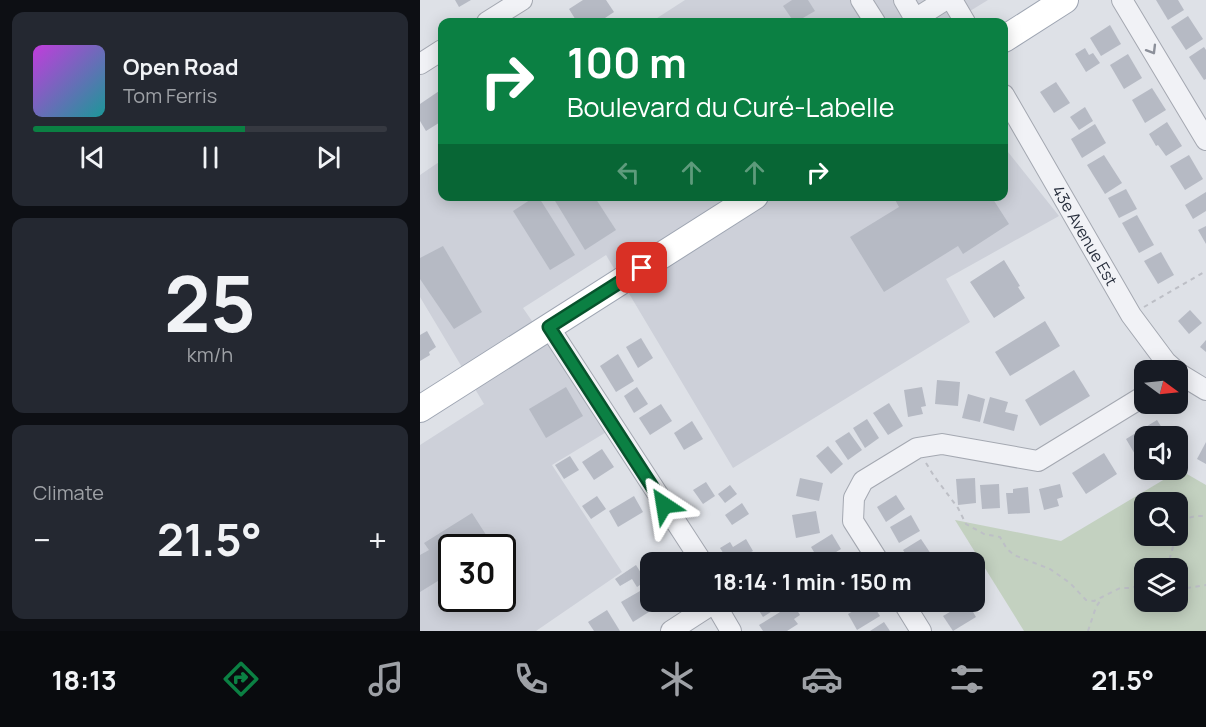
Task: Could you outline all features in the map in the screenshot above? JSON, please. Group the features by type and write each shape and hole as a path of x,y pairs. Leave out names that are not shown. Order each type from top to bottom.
{"main road":[{"path":"1008,36 1065,0"},
{"path":"420,409 747,201"}],"street":[{"path":"861,0 872,18"},
{"path":"904,0 915,18 945,0"},
{"path":"952,0 963,18"},
{"path":"1122,0 1206,140"},
{"path":"493,18 516,2"},
{"path":"420,64 438,53"},
{"name":"43e Avenue Est","path":"1008,102 1131,315 1165,360"},
{"path":"549,327 695,552"},
{"name":"43e Avenue Est","path":"1188,379 1206,390"},
{"path":"873,552 853,521 854,498 863,482 917,448 942,444 1038,461 1134,402"},
{"path":"671,631 699,612"},
{"path":"720,612 732,631"},
{"path":"909,612 921,631"}],"path":[{"path":"1142,309 1206,271"},
{"path":"917,448 958,508 966,524 984,534 1000,537 1007,549 1014,555 1050,569 1070,582 1086,600 1094,601 1120,588 1134,587"},
{"path":"1188,518 1206,516"},
{"path":"1188,588 1206,585"},
{"path":"1088,631 1102,597"}],"shaded area":[{"path":"685,0 988,0 959,18 657,18"},
{"path":"1008,152 1059,216 946,279 970,322 733,468 606,255 523,308 608,431 552,465 622,572 536,631 420,631 420,445 484,404 420,297 420,175 438,163 438,201 1008,201"}],"green space":[{"path":"1188,475 1206,485 1206,631 1024,631 985,568 985,552 975,552 955,520 1061,541 1134,497 1134,546 1188,546 1188,492 1143,492 1163,480 1188,480"}],"building":[{"path":"455,0 471,0 459,7"},
{"path":"583,0 606,0 614,12 605,18 575,18 569,9"},
{"path":"792,0 808,0 815,11 803,18 791,18 783,6"},
{"path":"1156,0 1178,0 1184,10 1168,20"},
{"path":"1188,16 1203,39 1186,50 1171,27"},
{"path":"1110,25 1121,44 1101,56 1090,38"},
{"path":"1204,47 1206,50 1206,79 1204,80 1189,57"},
{"path":"1085,48 1089,55 1093,53 1100,63 1086,72 1075,54"},
{"path":"1128,54 1142,78 1124,89 1110,65"},
{"path":"1056,82 1070,103 1054,113 1040,92"},
{"path":"1152,88 1166,110 1145,123 1132,100"},
{"path":"438,92 438,124 426,131 420,121 420,104"},
{"path":"1085,107 1093,121 1079,130 1070,117"},
{"path":"1167,122 1182,146 1166,156 1149,134"},
{"path":"1095,124 1106,143 1082,158 1071,139"},
{"path":"1104,155 1122,183 1105,194 1087,165"},
{"path":"1189,155 1203,179 1185,190 1170,166"},
{"path":"1126,189 1137,209 1119,218 1108,198"},
{"path":"1206,192 1206,211 1193,219 1185,205"},
{"path":"528,201 541,201 575,255 550,270 513,211"},
{"path":"555,201 597,201 616,230 585,250"},
{"path":"896,201 994,201 1009,224 963,254 958,246 884,292 850,237 899,207"},
{"path":"1137,215 1154,245 1139,253 1122,223"},
{"path":"1206,226 1206,244 1198,230"},
{"path":"443,246 482,312 454,329 420,279 420,258"},
{"path":"1161,252 1174,275 1158,284 1144,261"},
{"path":"1004,260 1025,298 994,318 970,282"},
{"path":"1190,310 1202,323 1189,334 1178,321"},
{"path":"1045,321 1060,346 1010,376 995,352"},
{"path":"427,331 436,347 429,352 430,355 420,361 420,335"},
{"path":"641,338 653,358 638,368 626,347"},
{"path":"1206,340 1206,352 1200,347"},
{"path":"618,354 634,381 616,392 600,366"},
{"path":"1074,370 1090,396 1040,426 1025,400"},
{"path":"937,380 960,382 958,406 935,404"},
{"path":"566,387 583,416 546,438 529,409"},
{"path":"637,387 648,404 634,413 624,396"},
{"path":"922,387 926,406 921,407 923,414 908,417 904,390"},
{"path":"968,394 985,399 980,422 962,418"},
{"path":"990,397 1008,402 1005,412 1018,415 1014,431 983,423"},
{"path":"889,403 903,426 888,435 873,413"},
{"path":"661,404 672,421 650,435 639,418"},
{"path":"867,419 879,438 865,448 853,428"},
{"path":"1157,420 1161,426 1147,426"},
{"path":"692,421 703,439 684,450 674,433"},
{"path":"849,432 862,450 848,460 835,441"},
{"path":"1134,434 1134,453 1126,439"},
{"path":"1206,442 1206,464 1197,459"},
{"path":"828,446 843,464 831,474 816,456"},
{"path":"602,449 614,467 594,480 582,462"},
{"path":"1104,453 1117,474 1086,494 1072,473"},
{"path":"570,456 579,470 564,479 555,465"},
{"path":"800,478 823,483 819,501 796,496"},
{"path":"975,478 976,503 958,505 956,479"},
{"path":"706,482 715,496 703,504 693,490"},
{"path":"999,484 1000,508 982,509 980,485"},
{"path":"1060,484 1063,497 1057,499 1059,506 1044,510 1039,489"},
{"path":"730,485 737,494 725,503 718,494"},
{"path":"1028,487 1030,513 1008,514 1006,493 1013,493 1013,489"},
{"path":"896,495 905,509 886,522 877,507"},
{"path":"597,496 606,509 591,519 582,506"},
{"path":"634,496 643,512 618,527 609,511"},
{"path":"742,503 749,514 732,525 725,515"},
{"path":"816,511 820,533 796,538 792,515"},
{"path":"472,513 486,534 438,534"},
{"path":"911,515 920,531 899,543 890,527"},
{"path":"438,534 438,581 420,592 420,555 429,550 424,543"},
{"path":"832,534 841,549 836,552 814,552 811,547"},
{"path":"746,539 753,551 723,552 720,548 730,542 733,547"},
{"path":"921,539 930,552 904,552 903,550"},
{"path":"636,565 640,571 640,585 637,587 632,579 620,586 615,579"},
{"path":"640,591 640,612 649,612 633,622 621,602"},
{"path":"607,610 620,631 594,631 588,622"},
{"path":"760,612 771,612 763,617"},
{"path":"780,612 798,612 800,615 794,619 798,624 787,631 763,631 759,625"},
{"path":"877,612 880,616 857,630 848,614"},
{"path":"950,612 973,612 976,617 953,631 943,616"},
{"path":"884,622 890,631 870,631"}],"route":[{"path":"642,268 549,327 664,505"}]}
